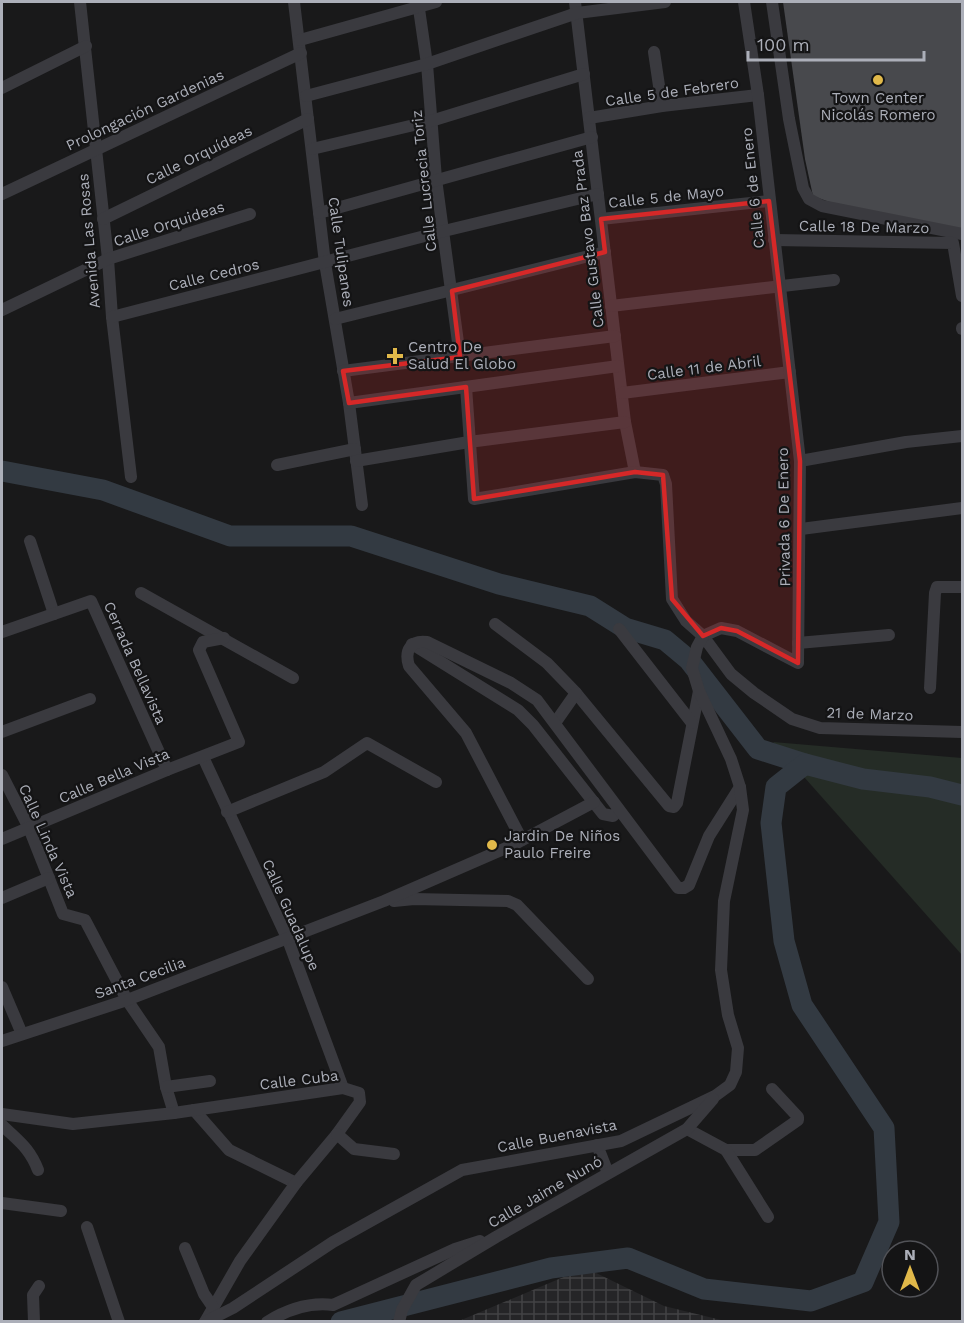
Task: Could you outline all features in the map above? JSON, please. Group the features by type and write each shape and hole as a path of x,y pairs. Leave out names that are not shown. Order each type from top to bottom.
{"street":[{"name":"Avenida Las Rosas","path":"80,2 108,260 111,317 130,477"},
{"name":"Calle Tulipanes","path":"294,2 325,262 349,403 362,505"},
{"path":"300,40 419,4 436,2"},
{"path":"306,96 427,64 576,7 665,2"},
{"name":"Calle 6 de Enero","path":"744,2 758,95 790,372"},
{"path":"772,2 789,119 803,188 809,199 822,206 958,238 963,296"},
{"name":"Calle Lucrecia Toriz","path":"419,4 427,64 436,179 460,357"},
{"name":"Calle Gustavo Baz Prada","path":"576,7 625,422 635,472"},
{"path":"2,88 86,46"},
{"path":"654,52 662,106"},
{"name":"Prolongación Gardenias","path":"2,194 301,53"},
{"path":"312,149 431,121 584,74"},
{"name":"Calle 5 de Febrero","path":"589,118 662,106 758,95"},
{"name":"Calle Orquídeas","path":"103,219 308,119"},
{"path":"319,213 592,137"},
{"name":"Calle Cedros","path":"111,317 444,231 598,194"},
{"name":"Calle 5 de Mayo","path":"601,219 769,201"},
{"name":"Calle Orquideas","path":"2,310 108,260 250,214"},
{"name":"Calle 18 De Marzo","path":"774,240 958,238"},
{"path":"335,319 605,252"},
{"path":"611,306 834,280"},
{"path":"344,371 615,336"},
{"path":"349,403 618,366"},
{"name":"Calle 11 de Abril","path":"622,393 790,372"},
{"name":"Privada 6 De Enero","path":"703,636 721,628 737,631 798,663 800,461 790,372"},
{"path":"466,387 474,499 635,472 663,475 666,484 672,599 686,621 703,636"},
{"path":"277,465 625,422"},
{"path":"800,461 906,442 963,436"},
{"path":"801,529 963,508"},
{"path":"2,632 54,614 30,541"},
{"path":"930,688 935,593 937,587 963,586"},
{"path":"141,593 293,678"},
{"name":"Cerrada Bellavista","path":"54,614 91,601 167,770"},
{"path":"495,624 547,663 576,693 669,806 674,807 677,803 699,691"},
{"path":"619,629 693,723"},
{"path":"798,643 889,635"},
{"name":"Calle Buenavista","path":"205,1322 233,1308 333,1242 462,1170 621,1140 715,1096 730,1085 736,1072 738,1048 728,1015 722,970 724,901 742,810 740,787 720,733 699,691 692,668 703,636"},
{"name":"21 de Marzo","path":"703,636 731,674 792,720 820,728 963,732"},
{"name":"Calle Bella Vista","path":"2,839 239,742 200,650 203,642 224,638"},
{"path":"517,843 466,733 409,666 406,657 412,644 419,641 427,642 525,690 537,700 678,888 689,885 710,836 740,787"},
{"path":"412,644 518,710 533,725 603,814 613,816 619,810"},
{"path":"555,723 576,693"},
{"path":"2,732 90,699"},
{"path":"227,812 324,772 367,743 436,782"},
{"name":"Calle Guadalupe","path":"203,757 288,940 343,1088"},
{"name":"Calle Linda Vista","path":"2,775 29,828 63,914 85,920 127,1000"},
{"path":"384,902 517,843 594,802"},
{"path":"2,898 48,878"},
{"path":"384,902 414,899 508,901 517,905 588,979"},
{"name":"Santa Cecilia","path":"2,1041 127,1000 384,902"},
{"path":"2,987 22,1034"},
{"path":"127,1000 159,1047 166,1088 174,1113"},
{"path":"166,1088 210,1081"},
{"name":"Calle Cuba","path":"2,1114 73,1124 174,1113 343,1088 359,1093 360,1102 296,1183 240,1261 205,1322"},
{"path":"687,1129 726,1150 755,1150 798,1120 798,1117 772,1089"},
{"name":"Calle Jaime Nunó","path":"399,1322 402,1310 416,1285 687,1129 715,1096"},
{"path":"194,1110 229,1150 296,1183"},
{"path":"2,1125 32,1154 38,1170"},
{"path":"337,1134 354,1149 394,1154"},
{"path":"597,1145 608,1173"},
{"path":"726,1150 768,1217"},
{"path":"2,1203 61,1211"},
{"path":"87,1227 119,1322"},
{"path":"267,1322 285,1311 319,1303 333,1305 455,1249 496,1237"},
{"path":"185,1248 204,1294 213,1307"},
{"path":"34,1322 33,1295 39,1286"}],"highlighted area":[{"path":"769,201 800,461 798,663 737,631 721,628 703,636 672,599 663,475 635,472 474,499 466,387 349,403 343,371 460,357 452,291 605,252 601,219"}],"shaded area":[{"path":"773,742 962,758 962,955"},
{"path":"592,1271 664,1306 725,1321 459,1321 566,1276"}],"building":[{"name":"Town Center Nicolás Romero","path":"783,2 962,2 962,229 835,204 813,196 805,159"}],"waterway":[{"path":"2,471 103,490 230,536 351,536 499,584 590,606 625,628 665,640 689,660 758,749 805,764"},
{"path":"341,1322 551,1268 628,1258 704,1289 811,1301 863,1282 889,1222 884,1128 802,1005 784,941 771,823 776,787 805,764 863,779 930,787 962,795"}],"place":[{"name":"Town Center Nicolás Romero","path":"878,80"},
{"name":"Centro De Salud El Globo","path":"395,356"},
{"name":"Jardin De Niños Paulo Freire","path":"492,845"}]}
